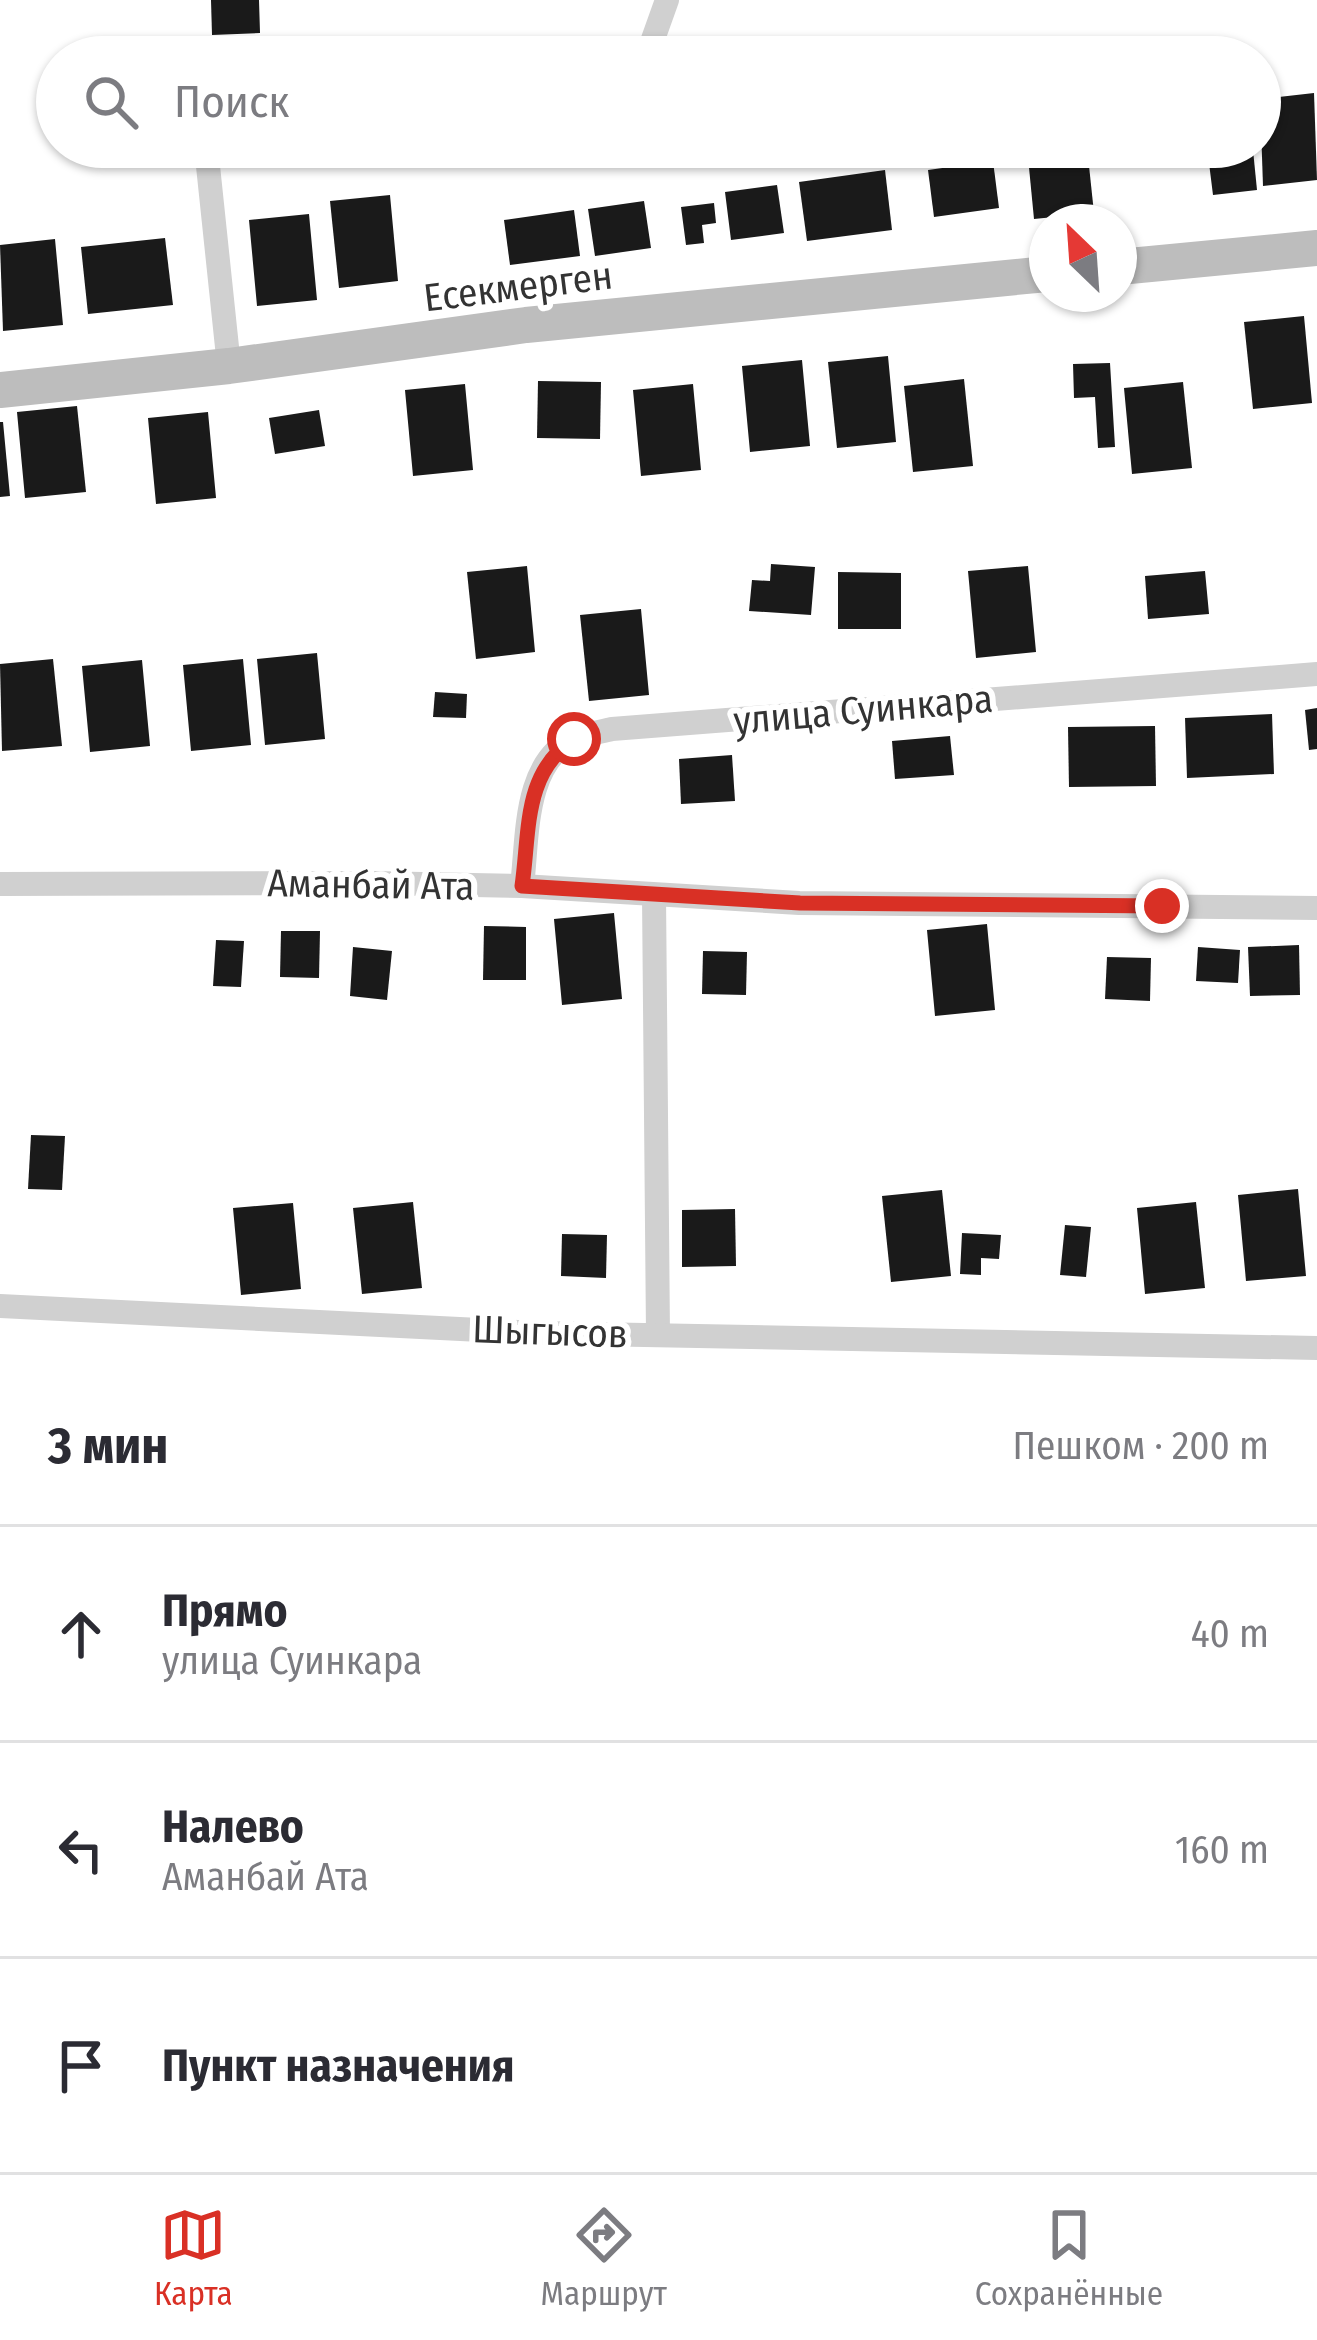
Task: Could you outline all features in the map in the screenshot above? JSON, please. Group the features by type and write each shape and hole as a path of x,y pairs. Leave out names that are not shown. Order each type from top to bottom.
{"street":[{"path":"654,36 667,0"},
{"path":"208,168 229,365"},
{"path":"1137,265 1317,248"},
{"name":"Eсекмерген","path":"0,390 526,326 1029,276"},
{"name":"улица Суинкара","path":"522,886 537,776 555,752 574,739 612,729 1317,674"},
{"name":"Аманбай Ата","path":"0,884 522,886 800,903 1317,908"},
{"path":"654,896 658,1335"},
{"name":"Шыгысов","path":"0,1306 1191,1357 1317,1348"}],"building":[{"path":"211,0 259,0 260,33 212,35"},
{"path":"1314,93 1317,180 1263,186 1262,168 1281,168 1281,97"},
{"path":"994,168 999,208 934,217 928,170"},
{"path":"1029,168 1089,168 1093,204 1033,204"},
{"path":"1210,168 1255,168 1257,190 1213,195"},
{"path":"885,170 892,230 807,241 799,182"},
{"path":"777,185 784,233 731,240 725,192"},
{"path":"390,195 398,281 339,288 330,201"},
{"path":"644,201 651,248 595,256 588,209"},
{"path":"714,203 716,223 702,225 704,243 686,245 681,207"},
{"path":"574,210 580,256 510,265 504,220"},
{"path":"309,214 317,300 257,306 249,220"},
{"path":"165,238 173,305 88,314 81,247"},
{"path":"55,239 63,325 3,331 0,245"},
{"path":"1304,316 1312,403 1253,409 1244,322"},
{"path":"888,356 896,442 837,448 828,362"},
{"path":"802,360 810,446 750,452 742,366"},
{"path":"1110,363 1115,447 1098,448 1095,397 1074,398 1073,364"},
{"path":"964,379 973,466 913,472 904,386"},
{"path":"538,381 601,382 600,439 537,438"},
{"path":"1183,382 1192,468 1132,474 1124,388"},
{"path":"465,384 473,470 413,476 405,390"},
{"path":"693,384 701,470 641,476 633,390"},
{"path":"77,406 86,492 25,498 17,412"},
{"path":"319,410 325,446 275,454 269,418"},
{"path":"208,412 216,498 156,504 148,418"},
{"path":"0,422 10,496 0,497"},
{"path":"771,564 815,567 811,615 749,611 752,580 770,581"},
{"path":"527,566 535,652 476,659 467,572"},
{"path":"1028,566 1036,652 976,658 968,571"},
{"path":"1205,571 1209,614 1148,619 1145,576"},
{"path":"838,572 901,573 901,629 838,629"},
{"path":"641,609 649,695 589,701 580,615"},
{"path":"317,653 325,739 265,745 257,659"},
{"path":"53,659 62,746 2,751 0,664"},
{"path":"243,659 251,745 191,751 183,665"},
{"path":"142,660 150,746 90,752 82,666"},
{"path":"435,692 467,694 466,718 433,717"},
{"path":"1317,708 1317,749 1309,750 1305,710"},
{"path":"1272,714 1274,774 1187,778 1185,718"},
{"path":"1155,726 1156,786 1069,787 1068,727"},
{"path":"950,736 954,775 895,779 892,741"},
{"path":"732,755 735,801 681,804 679,759"},
{"path":"614,913 622,999 562,1005 554,919"},
{"path":"987,924 995,1010 935,1016 927,930"},
{"path":"484,926 526,927 526,980 483,980"},
{"path":"281,931 320,931 319,978 280,977"},
{"path":"216,940 244,941 241,987 213,986"},
{"path":"1299,945 1300,995 1250,996 1248,947"},
{"path":"353,947 392,951 387,1000 350,996"},
{"path":"1198,947 1240,950 1238,983 1196,981"},
{"path":"703,951 747,952 746,995 702,994"},
{"path":"1107,957 1151,958 1150,1001 1105,999"},
{"path":"31,1135 65,1136 62,1190 28,1189"},
{"path":"1298,1189 1306,1276 1246,1281 1238,1195"},
{"path":"942,1190 951,1276 891,1282 882,1196"},
{"path":"413,1202 422,1288 362,1294 353,1208"},
{"path":"1196,1202 1205,1288 1145,1294 1137,1208"},
{"path":"293,1203 301,1289 241,1295 233,1208"},
{"path":"735,1209 736,1266 682,1267 682,1210"},
{"path":"1065,1225 1091,1227 1086,1277 1060,1275"},
{"path":"962,1233 1001,1235 999,1259 981,1258 981,1275 960,1274"},
{"path":"562,1234 607,1235 606,1278 561,1276"}],"route":[{"path":"574,739 555,752 537,776 522,886 800,903 1162,906"}]}
